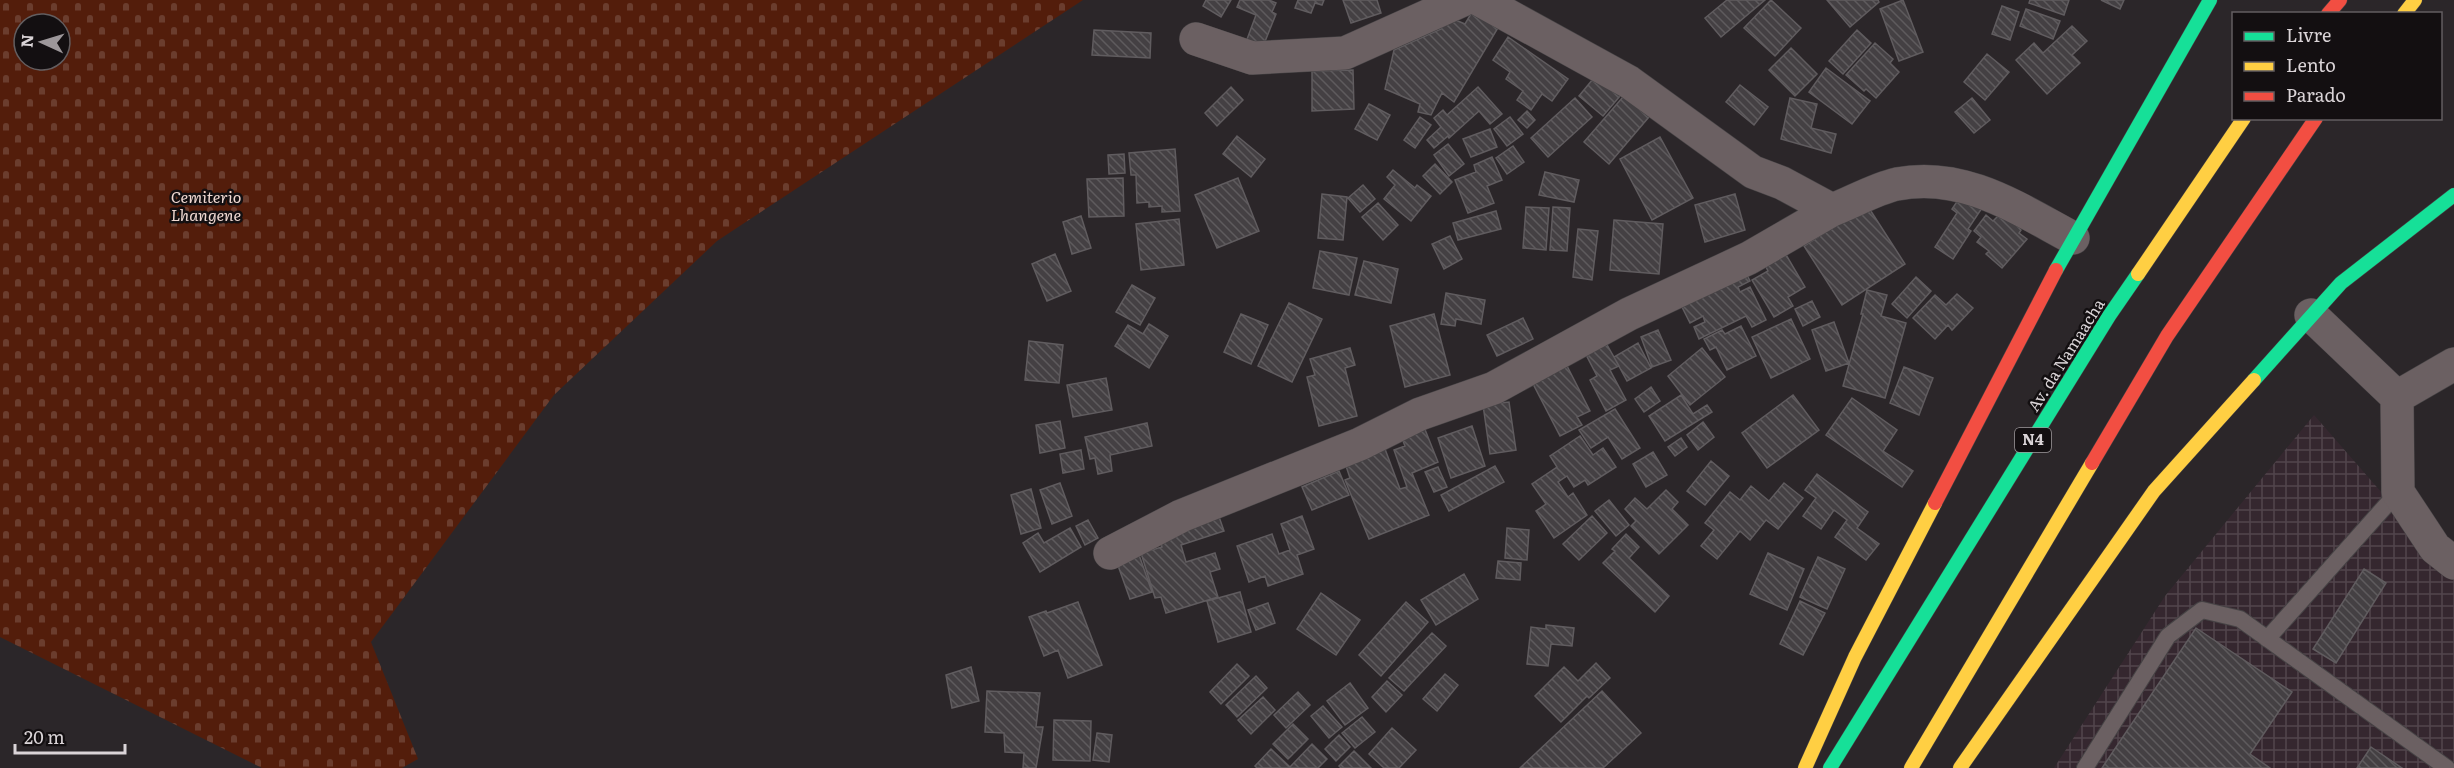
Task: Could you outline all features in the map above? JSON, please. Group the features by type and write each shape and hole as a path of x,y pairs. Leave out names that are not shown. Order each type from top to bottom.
{"highway":[{"path":"1805,768 1855,657 2073,238 2210,0"},
{"path":"2330,12 2340,0"},
{"path":"2406,12 2415,0"},
{"name":"Av. da Namaacha","path":"1830,768 2109,316 2243,120"},
{"path":"1911,768 2167,336 2315,120"},
{"path":"1960,768 2154,491 2342,283 2454,195"}],"street":[{"path":"1196,39 1252,58 1345,53 1463,0"},
{"path":"1480,0 1629,82 1754,172 1782,183 1832,210"},
{"path":"1110,553 1181,516 1359,444 1420,414 1494,388 1629,314 1749,258 1832,210 1896,184 1946,182 1992,194 2073,238"},
{"path":"2311,315 2397,397 2398,492 2435,548 2454,563"},
{"path":"2397,397 2454,364"}],"lane":[{"path":"2267,639 2398,492"},
{"path":"2085,768 2168,636 2202,610 2240,619 2447,768"}],"shaded area":[{"path":"2314,415 2416,532 2454,556 2454,768 2054,768 2165,596"}],"green space":[{"name":"Cemiterio Lhangene","path":"0,0 1083,0 717,241 554,395 371,642 418,759 402,768 262,768 0,637"}],"building":[{"path":"1206,0 1231,0 1221,17 1203,6"},
{"path":"1240,0 1269,0 1276,3 1272,12 1276,14 1262,49 1246,42 1256,15 1237,7"},
{"path":"1298,0 1324,0 1322,5 1315,3 1311,13 1295,8"},
{"path":"1343,0 1377,0 1381,13 1351,23"},
{"path":"1727,0 1765,0 1721,37 1705,18"},
{"path":"1771,0 1801,28 1775,56 1744,28"},
{"path":"1827,0 1878,0 1879,2 1850,27"},
{"path":"1903,0 1923,52 1899,61 1880,9"},
{"path":"2030,0 2069,0 2064,15 2029,3"},
{"path":"2101,0 2124,0 2120,9"},
{"path":"2002,6 2019,12 2010,40 1992,34"},
{"path":"2026,9 2060,21 2053,39 2020,26"},
{"path":"1472,12 1499,26 1454,102 1442,93 1431,115 1418,112 1420,104 1385,89 1394,50 1441,29 1446,16 1465,24"},
{"path":"2072,26 2087,41 2072,55 2080,63 2047,94 2016,60 2034,43 2043,53"},
{"path":"1094,30 1151,33 1150,58 1092,55"},
{"path":"1857,30 1871,43 1843,74 1829,61"},
{"path":"1508,37 1568,79 1552,101 1542,94 1531,110 1517,100 1523,91 1506,79 1510,72 1493,60"},
{"path":"1875,43 1893,59 1890,63 1899,72 1876,98 1846,75"},
{"path":"1791,48 1817,74 1795,96 1769,70"},
{"path":"1987,54 2009,72 1985,100 1964,82"},
{"path":"1602,68 1626,89 1603,116 1579,96"},
{"path":"1826,68 1870,101 1852,124 1809,92"},
{"path":"1353,70 1354,109 1312,111 1312,71"},
{"path":"1740,85 1768,107 1754,125 1726,102"},
{"path":"1231,87 1243,100 1217,126 1205,113"},
{"path":"1478,87 1502,114 1490,124 1479,111 1449,138 1448,136 1434,148 1427,140 1441,127 1434,118 1443,110 1447,115"},
{"path":"1629,90 1654,111 1609,164 1584,142"},
{"path":"1575,98 1592,117 1548,157 1531,138"},
{"path":"1790,98 1817,104 1811,128 1836,134 1831,153 1781,139"},
{"path":"1972,98 1990,120 1974,133 1955,112"},
{"path":"1369,104 1390,115 1377,140 1355,129"},
{"path":"1527,111 1535,120 1527,128 1518,120"},
{"path":"1420,117 1431,125 1415,148 1404,140"},
{"path":"1510,117 1523,134 1507,146 1494,129"},
{"path":"1490,129 1497,147 1471,157 1463,139"},
{"path":"1237,136 1265,159 1251,177 1223,154"},
{"path":"1660,137 1693,198 1652,220 1620,159"},
{"path":"1448,144 1464,164 1449,176 1434,155"},
{"path":"1513,146 1524,162 1507,174 1496,158"},
{"path":"1175,149 1180,211 1162,212 1162,206 1149,207 1149,202 1137,203 1136,175 1131,175 1129,153"},
{"path":"1124,154 1125,173 1109,174 1108,155"},
{"path":"1492,157 1502,180 1487,186 1494,203 1468,213 1455,180 1476,172 1474,165"},
{"path":"1435,164 1452,182 1440,194 1423,176"},
{"path":"1393,170 1415,188 1417,185 1431,196 1411,221 1384,199 1395,185 1387,177"},
{"path":"1545,172 1579,180 1574,202 1539,195"},
{"path":"1123,178 1124,216 1089,217 1087,179"},
{"path":"1238,178 1259,231 1217,248 1195,195"},
{"path":"1363,185 1375,199 1360,212 1348,198"},
{"path":"1964,191 1984,205 1968,229 1971,231 1953,259 1935,247 1957,213 1952,209"},
{"path":"1322,194 1347,197 1343,240 1318,238"},
{"path":"1735,194 1745,230 1705,242 1695,205"},
{"path":"1378,203 1398,225 1383,240 1362,217"},
{"path":"1867,205 1905,264 1842,305 1804,246"},
{"path":"1526,207 1549,208 1546,250 1523,248"},
{"path":"1553,207 1570,208 1567,251 1550,250"},
{"path":"2004,210 2021,230 2019,233 2027,239 2002,268 1986,254 1989,251 1977,242 1981,237 1974,231 1986,215 1993,221"},
{"path":"1496,211 1501,229 1458,240 1453,223"},
{"path":"1081,216 1091,248 1072,254 1063,222"},
{"path":"1179,219 1184,265 1141,270 1136,224"},
{"path":"1614,220 1663,224 1659,274 1610,270"},
{"path":"1578,229 1598,231 1592,280 1573,277"},
{"path":"1450,236 1462,259 1444,269 1432,244"},
{"path":"1320,251 1357,258 1349,295 1313,288"},
{"path":"1785,253 1805,287 1788,297 1793,306 1774,317 1752,280 1768,271 1765,265"},
{"path":"1055,254 1071,291 1047,301 1032,264"},
{"path":"1364,261 1398,269 1391,303 1355,295"},
{"path":"1742,265 1750,281 1738,287 1740,292 1750,287 1766,320 1752,327 1746,316 1699,339 1694,327 1705,322 1703,316 1690,323 1679,301"},
{"path":"1916,277 1931,291 1907,318 1892,304"},
{"path":"1132,285 1155,298 1140,325 1116,312"},
{"path":"1867,290 1887,295 1881,316 1906,323 1885,398 1843,386 1863,314 1861,314"},
{"path":"1446,293 1485,300 1481,324 1456,319 1455,326 1441,324"},
{"path":"1957,294 1973,308 1952,330 1948,325 1935,339 1913,318 1935,295 1946,305"},
{"path":"1812,301 1820,317 1803,326 1795,309"},
{"path":"1289,303 1322,319 1292,382 1258,366"},
{"path":"1241,314 1268,325 1251,364 1224,352"},
{"path":"1434,314 1450,375 1405,387 1390,326"},
{"path":"1523,318 1533,339 1497,356 1487,335"},
{"path":"1791,319 1810,359 1771,378 1752,337"},
{"path":"1834,322 1849,363 1826,371 1812,330"},
{"path":"1149,324 1168,336 1149,368 1115,346 1128,325 1143,334"},
{"path":"1741,326 1756,356 1727,370 1716,347 1710,350 1704,339 1722,330 1725,334"},
{"path":"1658,330 1671,360 1652,367 1641,337"},
{"path":"1602,336 1619,366 1610,370 1626,400 1606,411 1590,380 1597,376 1582,347"},
{"path":"1029,341 1063,345 1059,383 1025,380"},
{"path":"1638,343 1651,368 1627,381 1614,357"},
{"path":"1350,348 1355,365 1345,368 1357,416 1319,426 1307,377 1315,375 1310,359"},
{"path":"1702,348 1725,377 1690,405 1668,376"},
{"path":"1564,360 1590,411 1577,417 1582,425 1560,436 1530,378"},
{"path":"1904,367 1933,378 1919,415 1890,403"},
{"path":"1106,378 1112,410 1073,417 1067,385"},
{"path":"1651,387 1660,401 1644,412 1635,399"},
{"path":"1681,395 1693,414 1707,405 1712,412 1665,441 1649,416"},
{"path":"1793,395 1819,430 1767,468 1742,433"},
{"path":"1852,398 1897,430 1883,451 1913,471 1902,487 1826,435"},
{"path":"1509,402 1516,450 1490,454 1483,405"},
{"path":"1615,409 1640,448 1622,459 1608,437 1591,448 1579,430"},
{"path":"1060,421 1065,448 1040,453 1036,425"},
{"path":"1703,422 1714,437 1698,450 1687,435"},
{"path":"1147,423 1152,446 1110,455 1112,471 1098,474 1095,458 1090,459 1085,437"},
{"path":"1472,426 1485,466 1451,478 1438,438"},
{"path":"1424,427 1438,462 1412,473 1429,515 1369,539 1345,480 1350,478 1343,457 1382,441 1400,489 1407,487 1394,450 1405,446 1401,436"},
{"path":"1580,436 1593,455 1603,448 1616,467 1588,485 1585,480 1574,487 1567,476 1558,482 1568,497 1573,493 1587,515 1554,538 1536,511 1546,504 1532,484 1557,467 1550,456"},
{"path":"1681,438 1687,447 1675,456 1668,447"},
{"path":"1081,450 1084,469 1063,473 1060,454"},
{"path":"1653,452 1667,475 1646,487 1633,464"},
{"path":"1711,461 1729,476 1705,505 1687,491"},
{"path":"1495,466 1504,482 1449,511 1441,495"},
{"path":"1438,467 1447,487 1434,492 1425,472"},
{"path":"1339,471 1349,495 1312,510 1302,487"},
{"path":"1817,474 1868,512 1857,528 1879,544 1866,560 1835,537 1847,520 1834,510 1821,529 1803,516 1816,498 1805,490"},
{"path":"1060,483 1072,516 1052,524 1040,490"},
{"path":"1784,483 1803,498 1778,529 1766,520 1750,540 1740,531 1717,559 1701,546 1714,530 1705,523 1730,492 1740,500 1751,486 1769,501"},
{"path":"1031,489 1041,528 1021,534 1011,495"},
{"path":"1666,490 1678,502 1672,509 1688,525 1659,554 1631,526 1636,521 1625,509 1635,498 1647,509"},
{"path":"1609,500 1629,525 1616,536 1595,511"},
{"path":"1217,511 1224,531 1181,545 1186,562 1215,553 1220,569 1210,572 1218,597 1166,613 1161,597 1155,598 1141,553 1162,547 1157,530"},
{"path":"1302,516 1314,549 1297,555 1303,574 1268,586 1265,576 1249,582 1237,546 1272,534 1279,554 1290,550 1281,524"},
{"path":"1592,516 1607,533 1579,560 1563,544"},
{"path":"1088,520 1098,538 1085,545 1076,526"},
{"path":"1070,528 1081,547 1040,572 1023,543 1038,533 1044,543"},
{"path":"1507,528 1529,530 1527,560 1505,558"},
{"path":"1626,534 1639,547 1629,558 1669,596 1655,612 1603,563 1615,551 1612,549"},
{"path":"1138,552 1152,592 1130,599 1116,560"},
{"path":"1768,553 1804,569 1787,610 1750,594"},
{"path":"1818,557 1845,569 1827,609 1800,597"},
{"path":"1498,561 1521,563 1520,580 1496,578"},
{"path":"2364,569 2386,583 2336,663 2313,649"},
{"path":"1464,574 1478,599 1436,625 1421,600"},
{"path":"1240,592 1251,632 1218,642 1207,601"},
{"path":"1321,593 1360,620 1336,655 1297,629"},
{"path":"1800,601 1825,613 1803,655 1780,644"},
{"path":"1078,602 1102,665 1068,678 1058,650 1044,656 1029,617"},
{"path":"1406,602 1428,622 1381,676 1359,655"},
{"path":"1268,603 1275,623 1256,630 1248,610"},
{"path":"1546,625 1574,628 1572,646 1551,644 1548,666 1527,664 1531,627 1546,629"},
{"path":"2196,628 2292,692 2250,754 2270,768 2102,768"},
{"path":"1432,633 1446,646 1404,691 1389,678"},
{"path":"1596,663 1610,678 1589,698 1587,696 1561,722 1535,696 1564,667 1578,681"},
{"path":"1237,664 1249,676 1221,704 1210,692"},
{"path":"971,667 979,701 952,708 946,675"},
{"path":"1445,674 1458,685 1437,711 1423,699"},
{"path":"1256,676 1267,688 1237,717 1226,705"},
{"path":"1387,681 1402,695 1386,712 1372,697"},
{"path":"1350,683 1368,708 1345,725 1327,701"},
{"path":"987,691 1040,693 1036,727 1043,727 1036,768 1023,768 1024,753 1005,752 1004,733 985,732"},
{"path":"1602,691 1641,733 1603,768 1520,768"},
{"path":"1298,692 1310,705 1286,728 1274,715"},
{"path":"1263,697 1275,710 1251,734 1238,720"},
{"path":"1323,706 1342,727 1329,738 1311,716"},
{"path":"1362,717 1375,732 1355,748 1342,733"},
{"path":"1054,720 1091,721 1090,761 1053,760"},
{"path":"1293,724 1308,739 1288,759 1273,744"},
{"path":"1392,728 1416,750 1399,768 1384,768 1369,754"},
{"path":"1097,733 1112,735 1109,762 1093,760"},
{"path":"1339,735 1350,747 1336,761 1325,749"},
{"path":"1312,744 1327,759 1318,768 1257,768 1255,766 1271,749 1290,767"},
{"path":"2371,747 2402,768 2357,768"},
{"path":"1354,751 1371,768 1341,768 1339,766"}],"traffic: fast":[{"path":"2056,270 2210,0"},
{"path":"2254,380 2341,283 2454,195"},
{"path":"1830,768 2109,316 2138,274"}],"traffic: slow":[{"path":"2406,12 2415,0"},
{"path":"2138,274 2243,120"},
{"path":"1960,768 2154,491 2254,380"},
{"path":"1911,768 2092,463"},
{"path":"1805,768 1855,657 1935,503"}],"traffic: jam":[{"path":"2330,12 2340,0"},
{"path":"2092,463 2167,336 2315,120"},
{"path":"1935,503 2056,270"}]}
